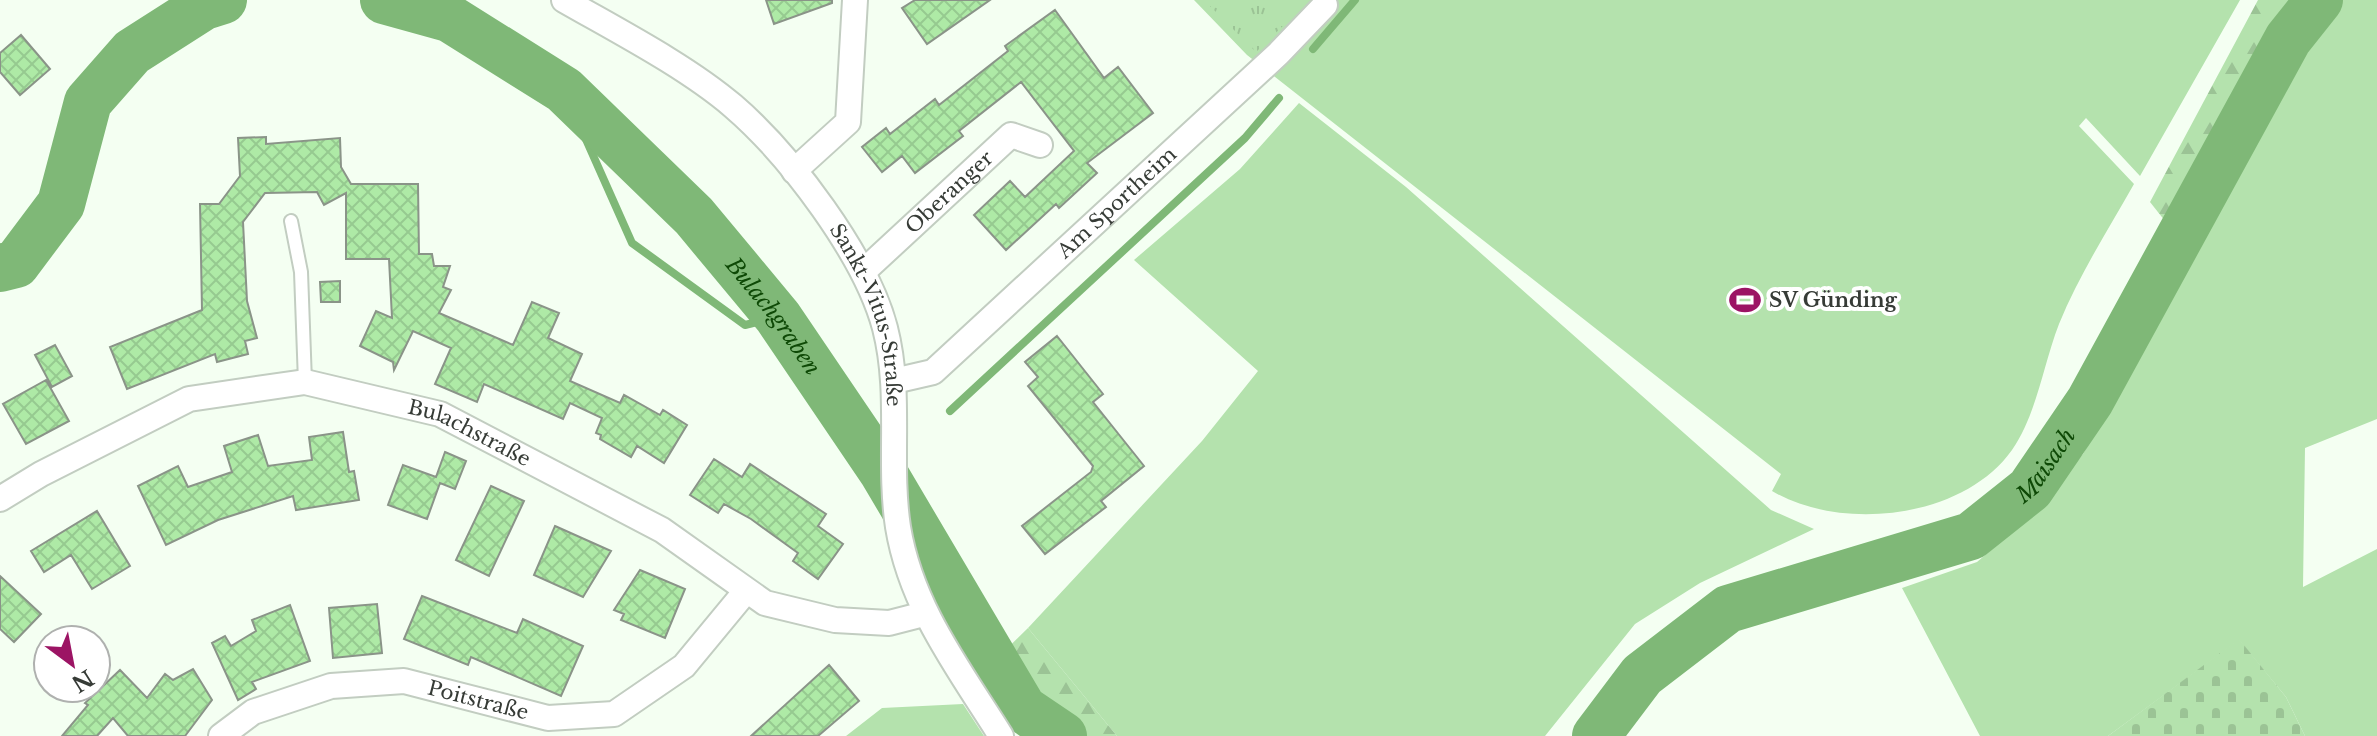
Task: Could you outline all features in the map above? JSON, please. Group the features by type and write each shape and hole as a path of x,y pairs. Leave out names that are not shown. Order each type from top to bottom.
{"street":[{"name":"Sankt-Vitus-Straße","path":"564,0 634,40 733,106 794,171 864,271 884,328 894,381 898,524 908,569 924,614 1001,736"},
{"path":"794,171 848,122 855,0"},
{"name":"Am Sportheim","path":"894,381 933,372 1278,54 1325,5"},
{"name":"Oberanger","path":"864,271 1011,135 1040,145"},
{"name":"Bulachstraße","path":"0,499 41,474 189,399 305,382 440,414 662,530 765,603 835,620 889,623 924,614"},
{"path":"599,736 614,714 684,666 746,591"},
{"name":"Poitstraße","path":"221,736 253,712 331,686 404,681 548,718 614,714"}],"lane":[{"path":"291,221 301,272 305,382"}],"green space":[{"name":"SV Günding","path":"1194,0 2240,0 2140,176 2086,118 2079,126 2134,184 2067,306 2028,421 2012,450 1990,473 1964,491 1933,504 1900,512 1865,514 1832,512 1800,504 1772,491 1781,474 1247,55"},
{"path":"1204,0 1286,0 1293,16 1256,52"},
{"path":"2258,0 2297,0 2260,52 2165,221 2150,202"},
{"path":"2330,0 2377,0 2377,419 2305,448 2303,587 2377,549 2377,736 2305,736 2286,697 2239,640 2108,736 1980,736 1902,588 1977,562 2033,514 2083,454 2165,306 2290,65"},
{"path":"1299,103 1406,187 1771,510 1814,529 1700,583 1635,624 1545,736 1117,736 1028,628 1202,441 1258,371 1134,260 1240,169"},
{"path":"1028,628 1117,736 1039,736 1031,730 988,667"},
{"path":"2239,639 2286,697 2305,736 2108,736"},
{"path":"988,667 1031,730 1039,736 1020,736 980,680"},
{"path":"963,704 984,736 846,736 882,708"}],"building":[{"path":"766,0 832,0 832,3 774,24"},
{"path":"915,0 990,0 927,44 902,8"},
{"path":"1055,10 1104,78 1118,67 1153,113 1087,163 1097,173 1059,208 1056,204 1006,250 974,215 1010,181 1025,197 1074,151 1021,82 959,131 963,136 915,173 902,156 882,172 862,147 886,128 890,134 935,99 939,105 1008,51 1005,46"},
{"path":"21,35 50,69 20,95 0,72 0,53"},
{"path":"266,137 266,144 340,138 341,167 351,184 418,184 419,254 432,254 434,266 450,266 443,287 451,290 439,313 513,345 532,302 559,313 548,338 582,354 570,381 620,403 624,395 660,415 663,410 687,425 664,463 637,446 631,457 600,439 601,435 596,433 602,418 570,403 563,419 484,384 477,402 435,384 451,348 413,331 394,370 393,362 360,346 376,311 392,318 389,259 346,259 346,193 324,205 317,192 265,193 243,222 247,301 257,338 245,341 248,354 217,362 215,354 127,389 110,347 202,310 200,204 219,204 240,176 238,138"},
{"path":"340,281 340,302 321,302 320,282"},
{"path":"1057,336 1103,394 1093,402 1144,466 1101,501 1106,507 1045,554 1022,526 1091,472 1093,466 1028,386 1038,377 1025,362"},
{"path":"55,345 72,376 52,387 35,355"},
{"path":"46,380 69,421 26,444 3,404"},
{"path":"343,432 349,472 354,471 359,500 296,510 293,496 218,520 166,545 138,486 178,466 188,487 232,472 224,446 258,435 268,466 312,460 309,437"},
{"path":"445,452 466,461 455,489 440,483 427,519 388,505 403,465 436,477"},
{"path":"714,459 742,477 750,464 826,514 818,526 843,544 818,579 793,561 798,553 751,519 724,504 718,513 690,495"},
{"path":"491,486 524,501 489,576 456,560"},
{"path":"97,511 130,566 92,589 71,555 44,572 31,551"},
{"path":"555,526 611,551 583,597 534,575"},
{"path":"640,570 685,589 665,638 621,620 624,614 614,610"},
{"path":"0,576 41,614 14,642 0,629"},
{"path":"422,596 517,633 523,619 583,646 561,696 471,657 468,665 404,639"},
{"path":"377,604 382,653 333,658 329,608"},
{"path":"290,605 310,661 252,682 256,689 238,700 212,643 225,636 231,646 256,631 252,620"},
{"path":"829,665 859,701 818,736 751,736"},
{"path":"193,669 212,700 185,736 128,736 113,718 97,736 62,736 86,704 112,704 112,678 120,670 147,698 165,674 173,680"}],"waterway":[{"name":"Bulachgraben","path":"0,268 16,264 61,204 88,102 132,52 204,6 223,0"},
{"name":"Bulachgraben","path":"384,0 449,18 564,90 694,216 778,317 883,472 1023,709 1063,736"},
{"path":"1313,49 1355,0"},
{"name":"Maisach","path":"1596,736 1642,675 1728,609 1971,536 2030,489 2090,401 2288,39 2319,0"},
{"path":"564,90 632,243 745,325 778,317"},
{"path":"950,411 1245,138 1279,98"}],"place":[{"name":"SV Günding","path":"1745,300"}]}
